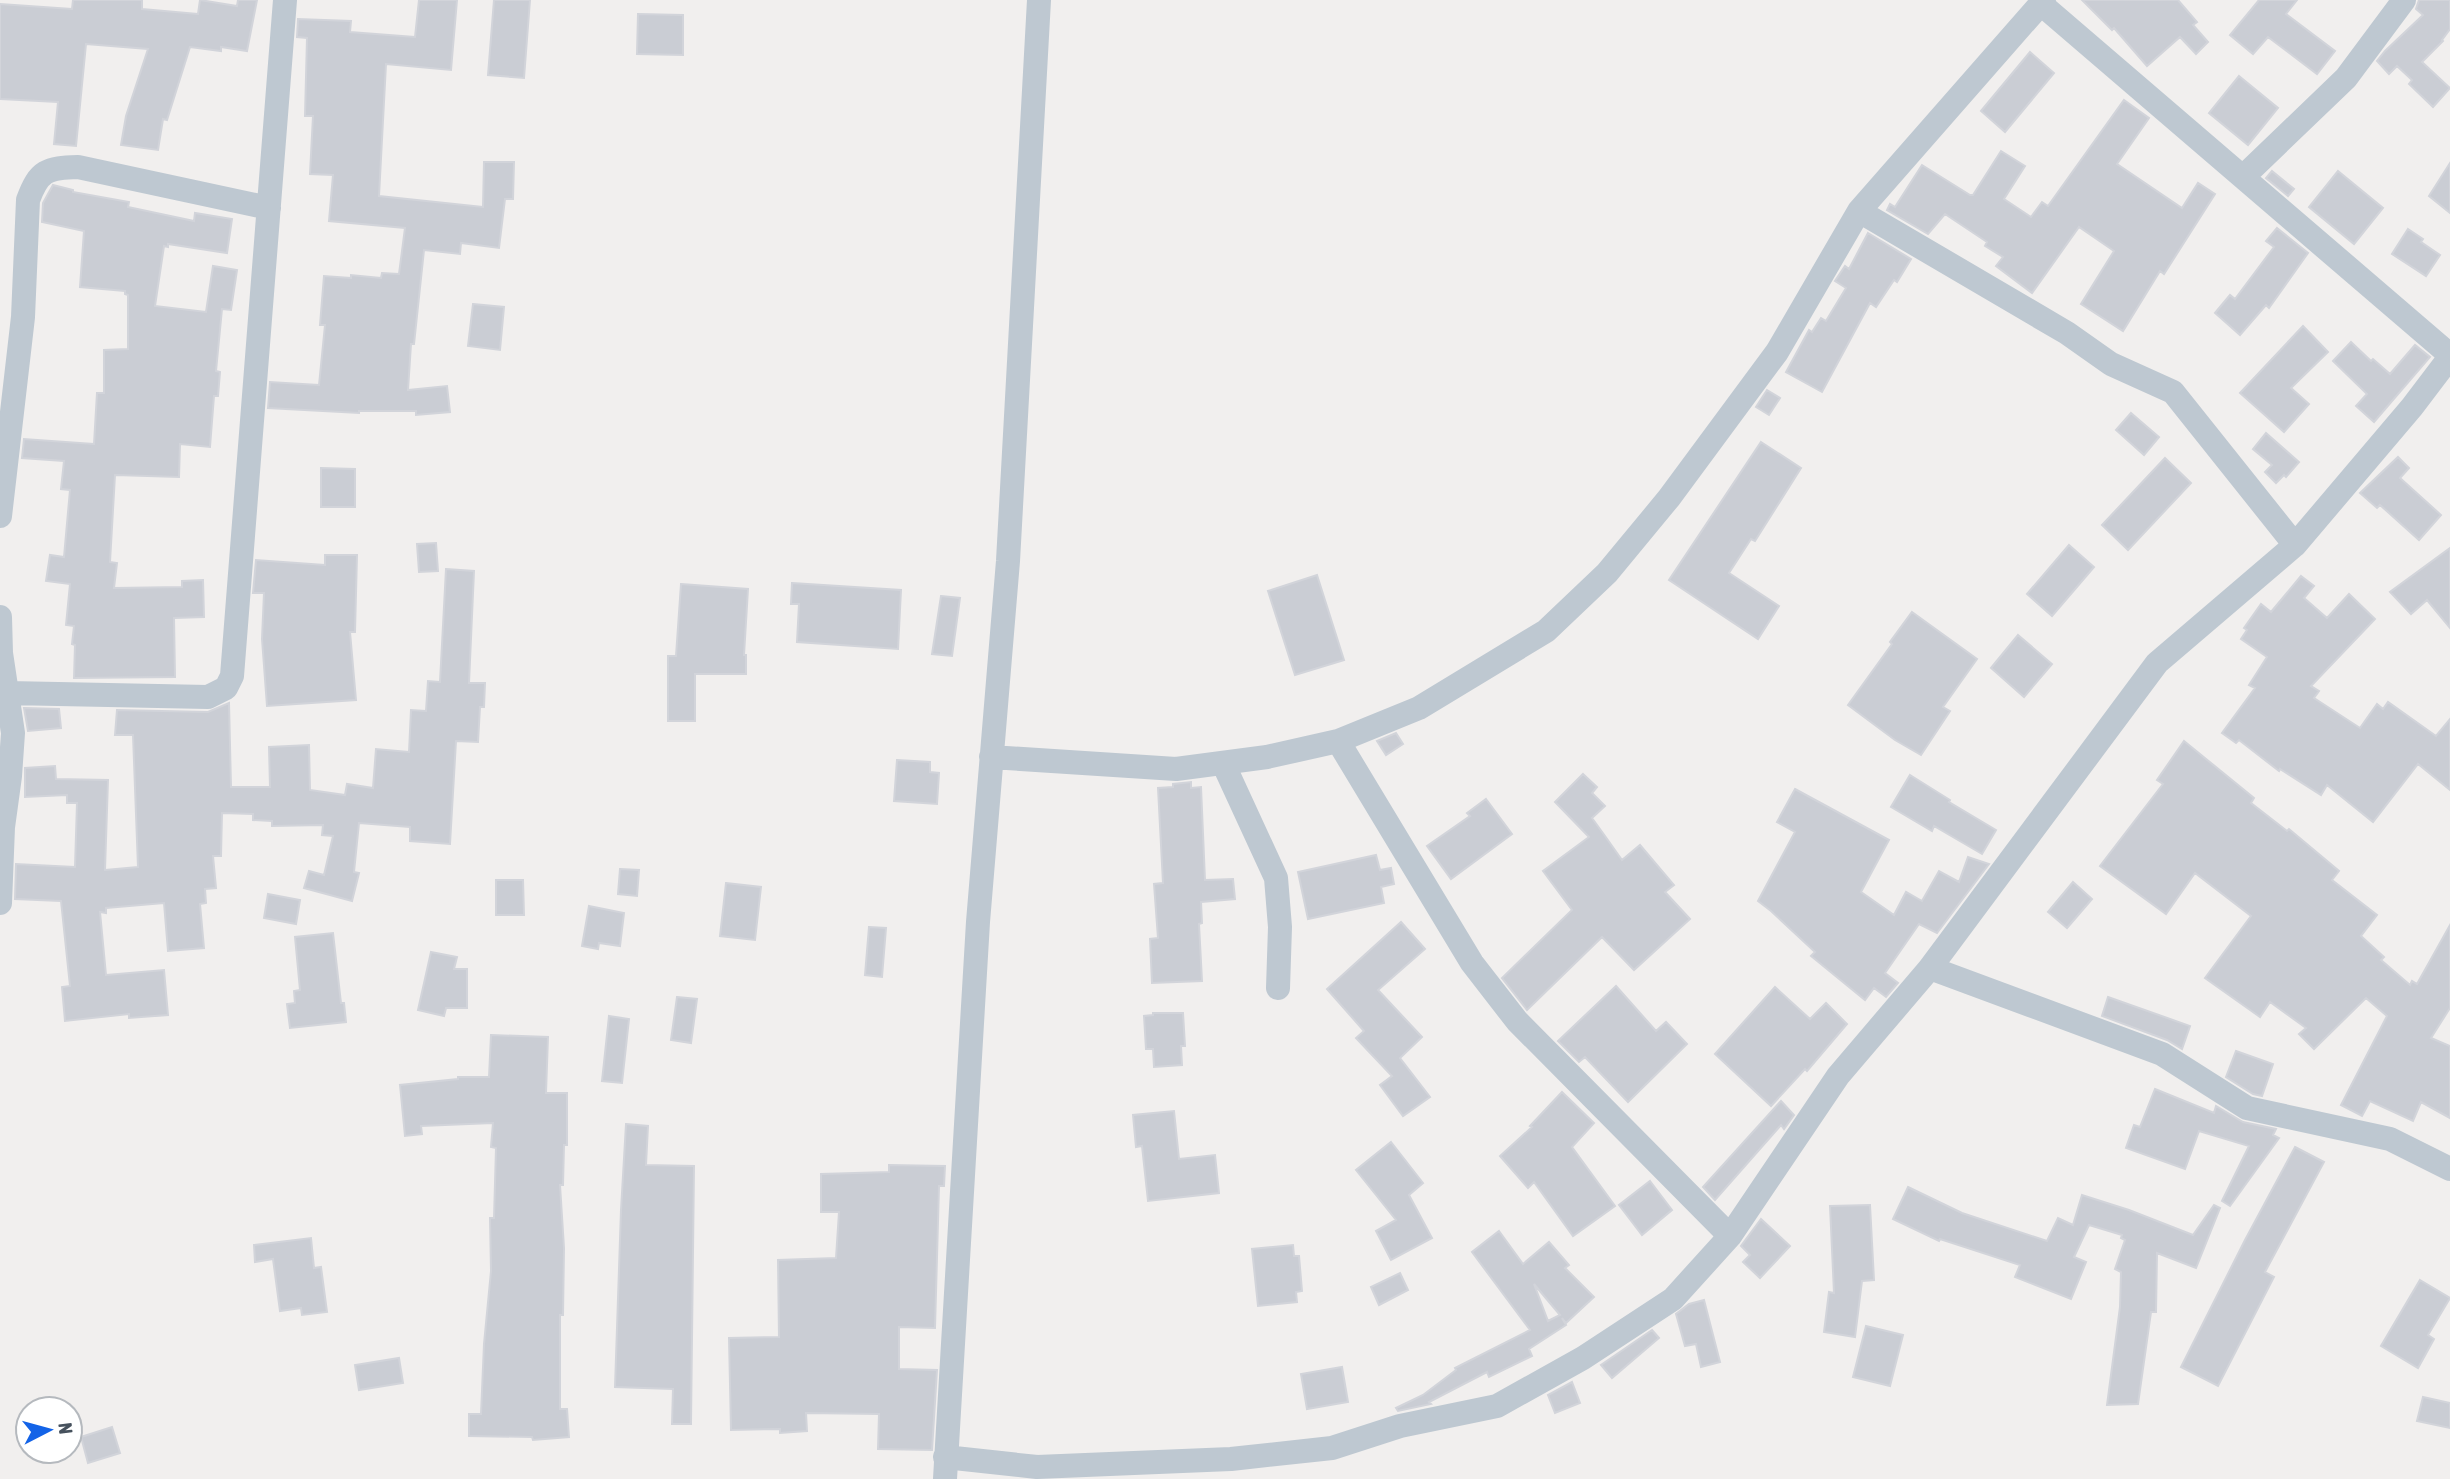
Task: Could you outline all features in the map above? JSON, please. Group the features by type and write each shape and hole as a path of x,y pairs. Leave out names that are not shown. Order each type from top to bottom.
{"street":[{"path":"8,692 208,697 226,688 232,676 285,0"},
{"path":"992,757 1176,769 1267,757 1338,741 1419,708 1546,631 1608,573 1669,498 1777,352 1859,211 2043,2 2450,356 2412,407 2295,545 2157,663 1930,968 1838,1076 1730,1236 1673,1299 1583,1358 1497,1406 1400,1426 1332,1448 1231,1459 945,1468 978,922 1008,561 1039,0"},
{"path":"2243,177 2346,78 2404,0"},
{"path":"0,516 23,317 29,200 40,177 56,167 78,167 269,208"},
{"path":"1859,211 2067,333 2111,364 2173,392 2295,545"},
{"path":"0,618 1,653 13,733 2,827 0,903"},
{"path":"1338,741 1472,963 1517,1021 1730,1236"},
{"path":"1223,763 1276,878 1280,927 1278,988"},
{"path":"1930,968 2162,1054 2247,1108 2390,1139 2450,1169"}],"building":[{"path":"73,0 142,0 142,9 198,14 200,0 237,6 238,0 257,0 247,51 221,47 221,51 190,47 167,120 163,119 158,150 121,145 126,116 148,49 86,44 76,146 54,144 58,102 0,99 0,4 72,9"},
{"path":"419,0 457,0 451,70 386,64 379,196 483,207 484,162 514,162 513,199 505,199 499,248 461,243 460,254 424,250 414,344 411,344 408,390 447,386 450,412 416,415 416,411 359,413 268,408 270,382 319,385 325,325 320,325 324,276 381,278 382,273 399,274 405,228 329,221 333,175 310,174 313,116 305,116 307,38 297,37 298,19 351,21 350,32 415,37"},
{"path":"494,0 530,0 524,78 488,75"},
{"path":"2082,0 2178,0 2197,22 2193,25 2208,42 2196,54 2180,37 2147,66 2114,28 2112,30"},
{"path":"2259,0 2297,0 2286,14 2335,51 2317,74 2268,37 2253,54 2230,35"},
{"path":"2419,0 2450,0 2450,29 2443,41 2422,62 2450,88 2433,107 2409,84 2412,80 2397,66 2389,74 2377,61 2423,15 2416,9"},
{"path":"638,14 683,15 683,55 637,54"},
{"path":"2030,52 2054,73 2005,132 1981,111"},
{"path":"2239,76 2278,108 2248,145 2209,113"},
{"path":"2124,100 2149,118 2117,164 2182,208 2198,183 2215,194 2164,274 2160,271 2123,331 2081,304 2114,251 2079,227 2032,293 1996,266 2003,257 1985,246 1987,242 1945,214 1928,234 1887,210 1890,204 1895,207 1922,165 1973,195 2001,151 2025,166 2004,199 2031,217 2042,202 2048,206"},
{"path":"2450,163 2450,213 2429,196"},
{"path":"2272,171 2294,189 2288,196 2266,178"},
{"path":"2338,171 2383,208 2354,244 2309,207"},
{"path":"53,185 73,192 129,202 128,207 194,221 195,213 232,219 227,253 168,244 168,247 164,246 155,306 206,312 213,266 237,270 231,310 222,309 216,371 220,372 218,396 214,396 210,447 180,444 179,477 115,475 110,562 117,563 114,588 182,587 182,581 203,580 204,617 174,618 175,677 74,678 74,626 66,625 70,584 46,581 50,555 64,557 70,490 61,489 64,461 22,458 24,439 94,444 97,393 104,393 104,350 128,349 128,295 125,291 80,287 84,231 42,222 43,203"},
{"path":"2277,228 2308,253 2269,308 2266,305 2240,335 2215,313 2230,295 2235,299 2274,247 2266,241"},
{"path":"2408,229 2440,255 2426,276 2392,254"},
{"path":"1868,233 1911,259 1897,282 1894,280 1876,307 1870,303 1822,392 1786,372 1809,330 1812,332 1821,318 1826,321 1846,288 1835,281 1845,266 1849,269"},
{"path":"473,304 504,307 500,350 468,346"},
{"path":"2303,326 2328,352 2291,388 2309,404 2284,432 2240,393"},
{"path":"2351,342 2390,374 2415,345 2430,357 2374,422 2356,406 2367,394 2333,361"},
{"path":"1767,390 1780,398 1769,415 1756,407"},
{"path":"2131,413 2159,437 2144,455 2116,430"},
{"path":"2266,433 2299,462 2286,477 2284,475 2276,483 2265,472 2272,465 2253,449"},
{"path":"1761,442 1801,468 1755,541 1751,539 1729,573 1779,606 1758,639 1669,580"},
{"path":"2398,457 2409,468 2400,478 2441,515 2419,540 2380,505 2377,508 2360,493"},
{"path":"2165,458 2191,483 2128,550 2102,525"},
{"path":"321,468 355,469 355,507 321,507"},
{"path":"436,543 438,571 419,572 417,544"},
{"path":"2069,545 2094,567 2052,616 2027,594"},
{"path":"2450,548 2450,628 2427,600 2411,614 2390,592"},
{"path":"325,555 357,555 355,632 350,632 356,700 267,706 262,639 264,593 253,593 256,560 325,565"},
{"path":"446,569 474,571 469,683 485,683 484,707 480,707 478,742 456,741 450,844 410,841 410,827 359,823 354,872 359,873 352,901 304,888 309,871 324,875 333,836 322,835 323,825 272,826 272,821 253,820 253,814 222,813 221,856 213,856 216,888 205,889 206,903 200,904 204,948 168,951 164,903 106,908 106,913 100,912 106,975 164,970 168,1015 129,1018 129,1014 65,1021 62,987 70,986 61,901 15,899 16,864 75,867 77,803 67,803 67,795 25,797 25,768 55,766 56,779 108,780 105,870 138,867 133,735 115,735 117,710 208,712 229,703 231,787 270,787 269,747 309,745 310,790 345,795 347,784 373,788 376,749 409,752 411,710 426,711 428,681 440,682"},
{"path":"1317,575 1344,660 1295,675 1268,591"},
{"path":"2301,576 2314,586 2304,598 2327,618 2349,594 2375,619 2311,686 2319,691 2314,698 2360,728 2377,704 2383,709 2388,702 2436,736 2450,719 2450,790 2418,764 2373,822 2327,785 2321,795 2280,769 2279,771 2239,740 2236,743 2222,733 2255,688 2249,685 2267,657 2241,639 2247,630 2244,628 2261,604 2271,612"},
{"path":"792,583 901,590 898,649 797,642 799,604 791,604"},
{"path":"681,584 748,589 744,655 746,674 695,674 695,721 668,721 668,656 676,656"},
{"path":"941,596 960,598 952,656 932,654"},
{"path":"1912,612 1977,659 1943,707 1950,711 1921,755 1895,740 1848,705"},
{"path":"2018,635 2052,664 2024,697 1991,668"},
{"path":"24,708 59,709 61,728 28,731"},
{"path":"1396,733 1403,744 1386,755 1377,741"},
{"path":"2184,741 2254,798 2251,803 2287,831 2289,829 2339,871 2332,880 2377,915 2361,936 2384,957 2381,960 2410,985 2412,981 2417,984 2450,925 2450,1008 2431,1038 2450,1046 2450,1118 2421,1102 2413,1121 2370,1101 2362,1116 2341,1105 2387,1016 2366,998 2314,1049 2299,1034 2306,1028 2270,1002 2260,1017 2205,978 2251,916 2195,873 2166,914 2100,866 2163,784 2157,780"},
{"path":"897,760 930,762 930,772 939,773 937,804 894,801"},
{"path":"1583,774 1597,787 1592,793 1605,806 1592,818 1622,860 1640,845 1674,885 1665,892 1690,919 1634,970 1602,937 1527,1010 1502,978 1572,910 1543,871 1589,837 1555,802"},
{"path":"1910,775 1996,830 1982,854 1934,826 1932,831 1891,807"},
{"path":"1191,782 1191,788 1201,787 1205,880 1233,879 1235,899 1201,902 1202,923 1199,924 1202,981 1152,983 1150,939 1158,938 1154,884 1163,883 1158,788"},
{"path":"1795,789 1889,840 1861,892 1894,915 1906,892 1922,901 1939,871 1959,882 1968,857 1989,864 1937,933 1919,924 1885,973 1898,983 1886,997 1874,988 1865,1000 1811,956 1815,952 1758,901 1795,832 1777,822"},
{"path":"1486,799 1512,834 1451,879 1427,846 1470,816 1467,813"},
{"path":"1376,855 1380,870 1391,868 1394,884 1381,887 1384,903 1308,919 1298,872"},
{"path":"620,869 639,870 637,896 618,894"},
{"path":"496,880 523,880 524,915 496,915"},
{"path":"2073,882 2092,899 2067,928 2048,912"},
{"path":"726,883 761,887 755,940 720,936"},
{"path":"268,894 300,900 296,924 264,918"},
{"path":"589,906 624,913 620,946 599,943 598,949 582,946"},
{"path":"1401,922 1425,949 1378,990 1422,1037 1400,1058 1430,1097 1403,1116 1380,1085 1392,1076 1356,1038 1364,1031 1327,989"},
{"path":"869,927 886,928 882,977 865,975"},
{"path":"333,933 341,1003 344,1003 346,1022 290,1028 287,1004 295,1003 294,991 300,990 295,937"},
{"path":"431,952 457,957 454,969 467,969 467,1008 446,1008 444,1016 418,1010"},
{"path":"1616,986 1656,1031 1666,1022 1687,1044 1628,1102 1585,1057 1579,1062 1558,1041"},
{"path":"1775,987 1810,1019 1826,1003 1847,1024 1807,1071 1805,1069 1771,1106 1715,1054"},
{"path":"677,997 697,999 691,1043 671,1040"},
{"path":"2108,997 2190,1026 2182,1049 2167,1040 2102,1016"},
{"path":"1153,1013 1183,1013 1185,1046 1181,1046 1182,1065 1154,1067 1153,1049 1146,1049 1144,1016"},
{"path":"609,1016 629,1019 622,1083 602,1081"},
{"path":"491,1035 548,1037 546,1093 567,1093 567,1145 564,1145 563,1185 560,1185 564,1248 563,1315 560,1315 560,1409 567,1409 569,1437 533,1440 532,1437 469,1436 469,1414 481,1414 491,1271 490,1218 494,1218 496,1148 491,1147 493,1123 421,1126 422,1134 405,1136 400,1085 458,1077 489,1077"},
{"path":"2236,1051 2273,1064 2262,1096 2253,1094 2226,1077"},
{"path":"2155,1089 2214,1113 2216,1106 2243,1122 2276,1129 2273,1135 2279,1138 2230,1206 2222,1201 2249,1146 2199,1131 2185,1169 2126,1148 2134,1125 2140,1127"},
{"path":"1562,1092 1594,1123 1572,1147 1615,1206 1573,1236 1534,1182 1528,1188 1500,1156 1532,1127 1530,1126"},
{"path":"1781,1101 1794,1115 1784,1129 1781,1125 1715,1200 1703,1187"},
{"path":"1174,1111 1179,1159 1215,1155 1219,1193 1148,1201 1142,1146 1136,1147 1133,1115"},
{"path":"626,1124 648,1126 646,1165 694,1166 691,1424 672,1424 673,1389 615,1387"},
{"path":"1391,1142 1423,1183 1409,1195 1432,1238 1391,1260 1376,1231 1396,1220 1356,1170"},
{"path":"2295,1147 2324,1162 2265,1272 2274,1277 2218,1386 2181,1367"},
{"path":"889,1165 945,1166 944,1186 939,1186 935,1328 899,1327 899,1369 937,1370 932,1450 878,1449 879,1414 806,1413 807,1431 780,1433 780,1429 731,1430 729,1338 779,1337 778,1260 836,1258 839,1212 821,1212 821,1174 889,1172"},
{"path":"1650,1181 1672,1210 1642,1235 1619,1205"},
{"path":"1908,1187 1962,1213 2047,1241 2058,1218 2073,1225 2082,1195 2193,1235 2214,1205 2220,1208 2196,1268 2157,1253 2156,1312 2151,1312 2138,1404 2107,1405 2120,1307 2121,1272 2115,1269 2125,1240 2121,1238 2122,1235 2089,1225 2074,1257 2086,1262 2071,1299 2015,1277 2020,1265 1940,1239 1939,1241 1893,1219"},
{"path":"1870,1205 1874,1280 1862,1281 1855,1337 1824,1332 1829,1292 1834,1293 1830,1206"},
{"path":"1761,1219 1790,1246 1760,1278 1743,1262 1750,1255 1741,1246"},
{"path":"1499,1231 1523,1264 1549,1242 1569,1265 1565,1268 1594,1297 1566,1323 1562,1318 1566,1325 1529,1349 1532,1356 1489,1377 1487,1372 1429,1402 1431,1404 1398,1411 1396,1408 1423,1395 1456,1370 1455,1368 1530,1330 1472,1252","holes":["1534,1284 1560,1315 1548,1321"]},
{"path":"311,1238 314,1268 321,1267 327,1312 302,1315 301,1308 280,1311 273,1259 255,1262 254,1245"},
{"path":"1293,1245 1294,1256 1299,1256 1302,1291 1296,1292 1297,1302 1258,1306 1252,1249"},
{"path":"1400,1273 1408,1290 1379,1305 1371,1287"},
{"path":"2420,1280 2450,1298 2428,1335 2434,1339 2418,1368 2381,1346"},
{"path":"1704,1300 1720,1362 1701,1367 1696,1344 1685,1346 1676,1314 1689,1304"},
{"path":"1866,1326 1903,1335 1890,1386 1853,1377"},
{"path":"1652,1330 1659,1338 1612,1378 1601,1365"},
{"path":"399,1358 403,1383 359,1390 355,1365"},
{"path":"1342,1367 1348,1402 1307,1409 1301,1374"},
{"path":"1572,1382 1580,1403 1555,1413 1548,1395"},
{"path":"2423,1397 2450,1403 2450,1428 2417,1421"},
{"path":"112,1427 120,1453 88,1463 84,1436"}]}
